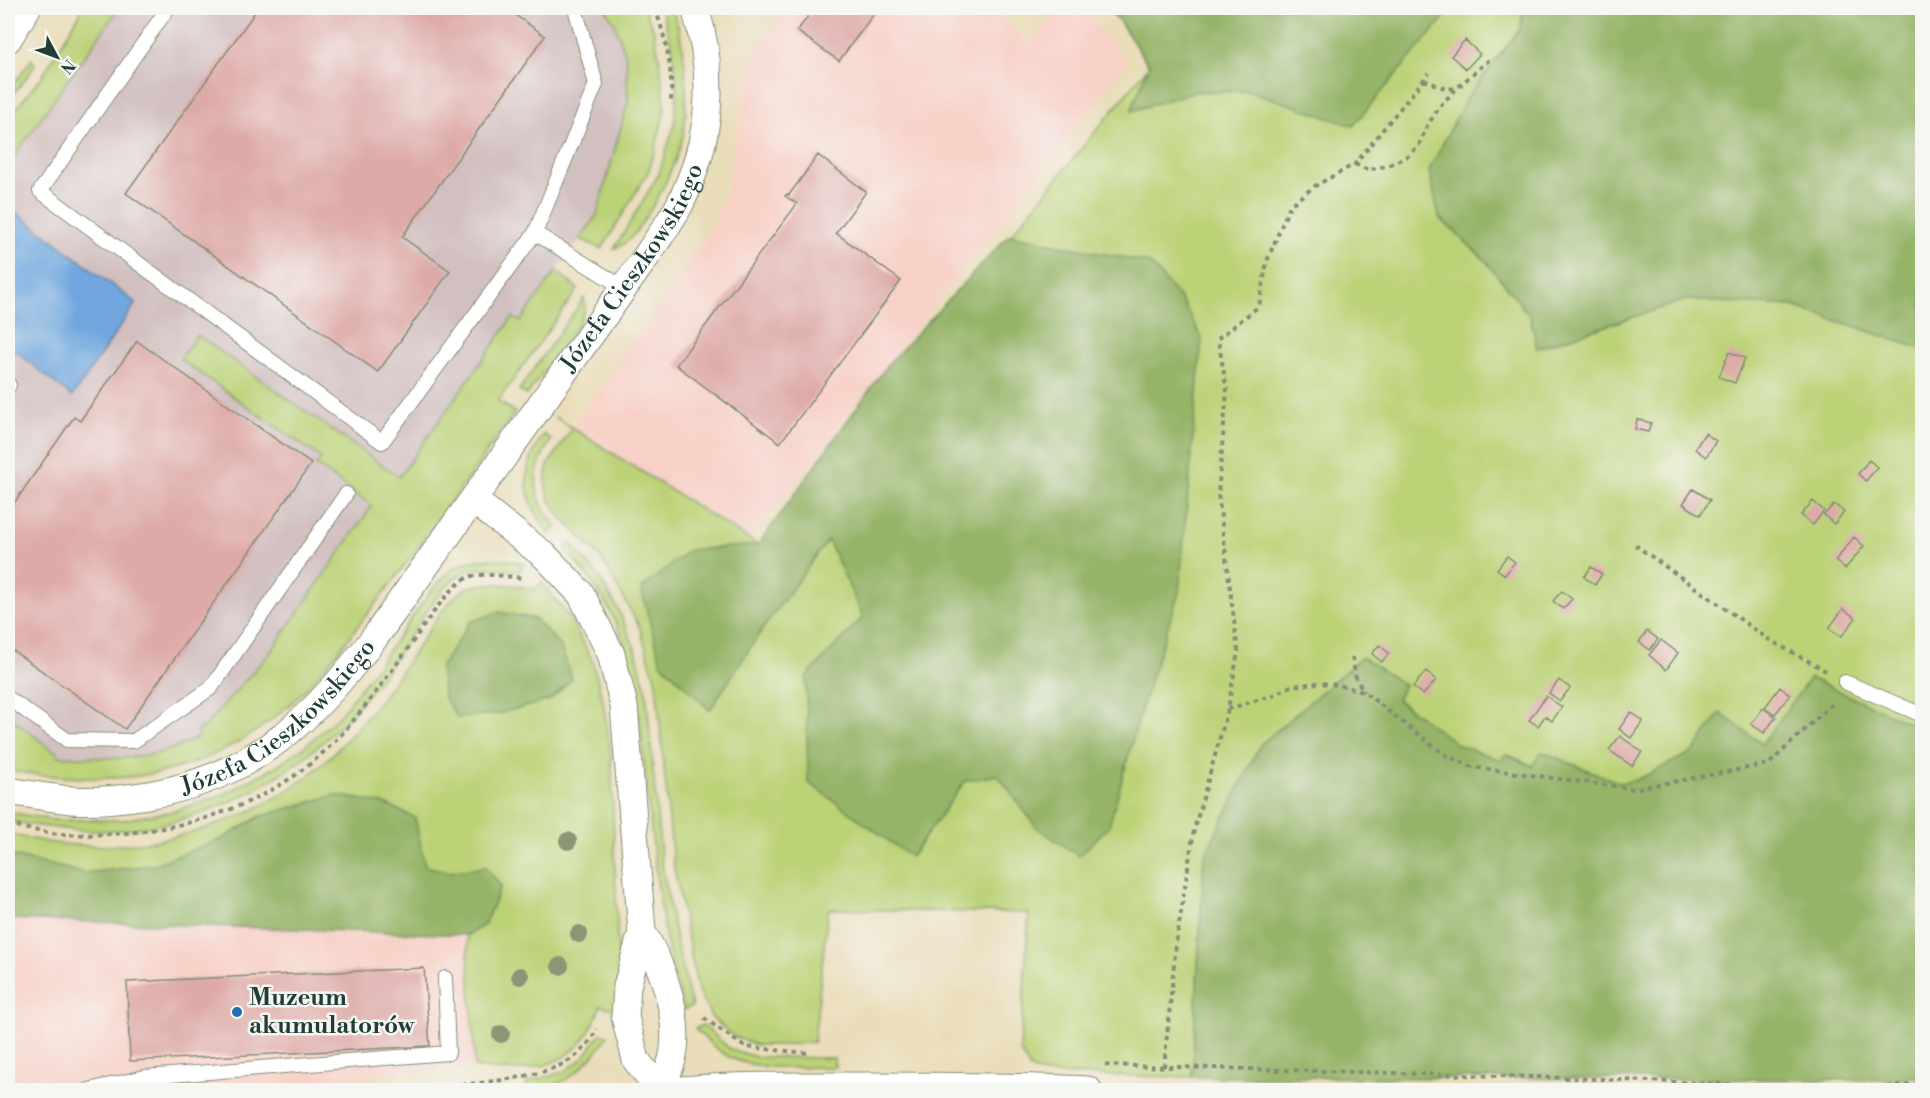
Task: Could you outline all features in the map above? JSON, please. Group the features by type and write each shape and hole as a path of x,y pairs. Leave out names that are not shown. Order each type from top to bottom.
{"street":[{"path":"8,39 27,8"},
{"name":"Józefa Cieszkowskiego","path":"8,790 72,800 119,800 170,791 210,778 247,761 281,739 309,715 340,682 473,500 624,288 680,205 696,167 708,104 709,74 706,48 695,8"},
{"path":"473,500 545,556 581,594 611,654 624,706 642,932 627,986 625,1017 636,1060 660,1090 673,1058 674,1016 656,954 642,932"},
{"path":"682,1090 738,1086 779,1088 1001,1086 1088,1090"}],"lane":[{"path":"168,8 40,191 382,442 535,232 596,84 575,8"},
{"path":"535,232 624,288"},
{"path":"8,698 67,740 134,741 211,688 346,494"},
{"path":"1847,683 1923,715"},
{"path":"89,1090 145,1077 448,1053 445,978"}],"path":[{"path":"655,8 672,69 671,102"},
{"path":"1355,165 1368,170 1389,165 1409,155 1419,145 1427,126 1440,106 1489,60"},
{"path":"1164,1067 1176,943 1194,830 1228,708 1238,651 1218,494 1227,390 1218,339 1259,306 1267,261 1290,206 1315,186 1355,165 1429,74"},
{"path":"1424,80 1441,87 1456,89"},
{"path":"1228,708 1274,695 1291,686 1319,682 1339,685 1364,692 1444,754 1472,767 1634,789 1768,764 1847,683 1768,639 1635,545"},
{"path":"1352,657 1356,678 1364,692"},
{"path":"702,1016 745,1047 817,1053"},
{"path":"390,1090 518,1078 550,1070 574,1058 592,1039 599,1024"},
{"path":"1094,1065 1571,1078 1829,1088 1902,1086 1923,1082"}],"shaded area":[{"path":"119,8 605,8 614,22 626,57 628,101 597,215 237,713 182,747 134,758 56,756 8,750 8,165"},
{"path":"785,8 990,8 1032,44 1060,8 1084,8 1127,62 750,540 572,428 703,243 724,201 752,56"},
{"path":"8,919 467,935 475,1067 199,1090 8,1090"}],"green space":[{"path":"83,8 119,8 8,165 8,119 43,75"},
{"path":"605,8 644,8 654,31 665,109 648,172 602,249 580,239 597,215 628,101 626,57 614,22"},
{"path":"661,8 671,8 681,38 686,76 683,132 673,165 653,206 626,243 614,249 659,174 674,126 677,92 673,50"},
{"path":"1106,8 1524,8 1520,29 1466,99 1439,217 1486,261 1530,316 1537,348 1686,300 1793,306 1922,349 1922,729 1810,679 1762,744 1720,713 1693,752 1637,780 1620,783 1542,752 1533,766 1506,754 1500,760 1459,746 1397,699 1204,857 1192,1077 1044,1074 1030,1069 1020,1051 1029,913 828,909 814,1042 756,1045 733,1036 712,1018 698,991 673,862 656,682 639,626 602,559 559,515 549,499 546,487 548,465 572,428 555,417 758,545 1149,66 1118,19"},
{"path":"1106,8 1452,8 1353,126 1250,91 1193,92 1131,111 1149,65 1118,19"},
{"path":"1524,8 1922,8 1922,349 1793,306 1686,300 1537,348 1530,316 1486,261 1439,217 1429,170 1466,99 1520,29"},
{"path":"32,59 35,65 8,101 8,92"},
{"path":"1009,235 1150,263 1182,301 1202,338 1179,592 1141,710 1109,826 1079,856 1036,827 998,775 965,781 911,857 808,782 806,677 863,617 828,540 761,631 710,710 661,663 641,589 689,550 758,545 889,363"},
{"path":"556,271 578,289 498,401 515,412 394,580 331,661 288,706 258,729 226,749 192,763 153,774 91,778 8,771 8,716 57,751 57,756 113,758 148,755 183,745 200,736 197,730 204,727 269,654 372,506 316,465 321,458 180,359 197,335 399,477 513,317 520,322"},
{"path":"584,298 585,309 580,322 527,395 519,390"},
{"path":"544,434 551,440 539,463 536,484 542,505 556,527 549,534 534,509 527,485 530,461"},
{"path":"570,543 599,577 618,609 636,651 646,690 661,859 677,946 692,1006 684,1010 663,922 639,719 626,650 603,599 565,549"},
{"path":"486,559 508,560 525,564 519,572 490,568 474,569 451,581 431,605 386,671 346,720 321,744 264,784 200,813 167,823 132,829 98,831 53,828 8,821 8,812 52,820 122,820 174,811 223,795 273,768 304,747 339,716 434,587 451,570 466,562"},
{"path":"542,583 570,618 592,660 603,701 611,753 620,1010 600,1006 587,1035 579,1045 557,1061 528,1069 498,1070 475,1067 467,935 484,925 486,867 449,872 424,866 415,818 385,804 335,795 259,817 222,839 153,865 84,873 8,855 8,834 66,844 107,846 139,843 205,828 237,817 267,802 295,785 331,756 372,710 441,614 459,593 467,588 484,584 535,589"},
{"path":"498,612 535,619 560,645 572,679 550,700 501,713 457,718 444,697 440,668 470,622"},
{"path":"1362,657 1404,685 1397,700 1459,745 1500,760 1506,754 1532,766 1542,752 1620,783 1637,780 1693,752 1720,713 1762,744 1810,678 1922,729 1922,1076 1892,1080 1192,1077 1204,857 1260,745"},
{"path":"335,795 385,804 415,818 425,866 449,872 486,867 501,886 484,925 467,935 8,919 8,855 84,873 153,865 222,839 259,817"},
{"path":"703,1025 730,1049 756,1057 834,1058 835,1067 763,1066 735,1060 712,1045 695,1029"},
{"path":"600,1034 608,1035 591,1058 576,1072 551,1087 526,1090 527,1082 564,1072 584,1057"}],"water":[{"path":"8,206 136,303 72,397 8,345"}],"building":[{"path":"258,8 505,8 545,36 402,237 450,271 378,372 126,193"},
{"path":"814,8 878,8 839,61 797,31"},
{"path":"1465,40 1480,54 1466,69 1451,56"},
{"path":"818,155 866,192 836,233 901,281 780,443 676,365 797,204 785,196 789,195"},
{"path":"137,341 311,464 125,729 8,647 8,512 74,417 80,421"},
{"path":"1729,352 1745,358 1735,383 1719,377"},
{"path":"1637,419 1651,423 1648,432 1635,429"},
{"path":"1705,433 1716,441 1706,457 1695,449"},
{"path":"1869,460 1877,467 1866,481 1858,474"},
{"path":"1693,489 1710,500 1700,515 1683,504"},
{"path":"1813,501 1824,511 1813,525 1801,515"},
{"path":"1834,504 1844,512 1834,524 1824,515"},
{"path":"1854,537 1864,546 1845,569 1835,561"},
{"path":"1507,556 1515,562 1505,575 1497,569"},
{"path":"1591,567 1602,574 1595,585 1584,577"},
{"path":"1562,591 1572,599 1563,609 1553,601"},
{"path":"1843,609 1856,618 1841,637 1829,628"},
{"path":"1647,631 1658,639 1650,650 1639,642"},
{"path":"1661,640 1678,653 1666,670 1649,655"},
{"path":"1379,645 1389,653 1382,662 1372,654"},
{"path":"1426,671 1436,680 1423,695 1413,687"},
{"path":"1559,680 1570,688 1560,701 1549,693"},
{"path":"1780,687 1790,695 1775,714 1765,707"},
{"path":"1546,696 1562,707 1552,721 1545,716 1538,726 1529,720"},
{"path":"1763,708 1776,717 1764,733 1751,724"},
{"path":"1631,712 1643,721 1631,738 1619,729"},
{"path":"1620,736 1642,752 1632,766 1609,750"},
{"path":"424,968 430,1046 130,1061 127,982"}],"place":[{"name":"Muzeum akumulatorów","path":"237,1012"}]}
